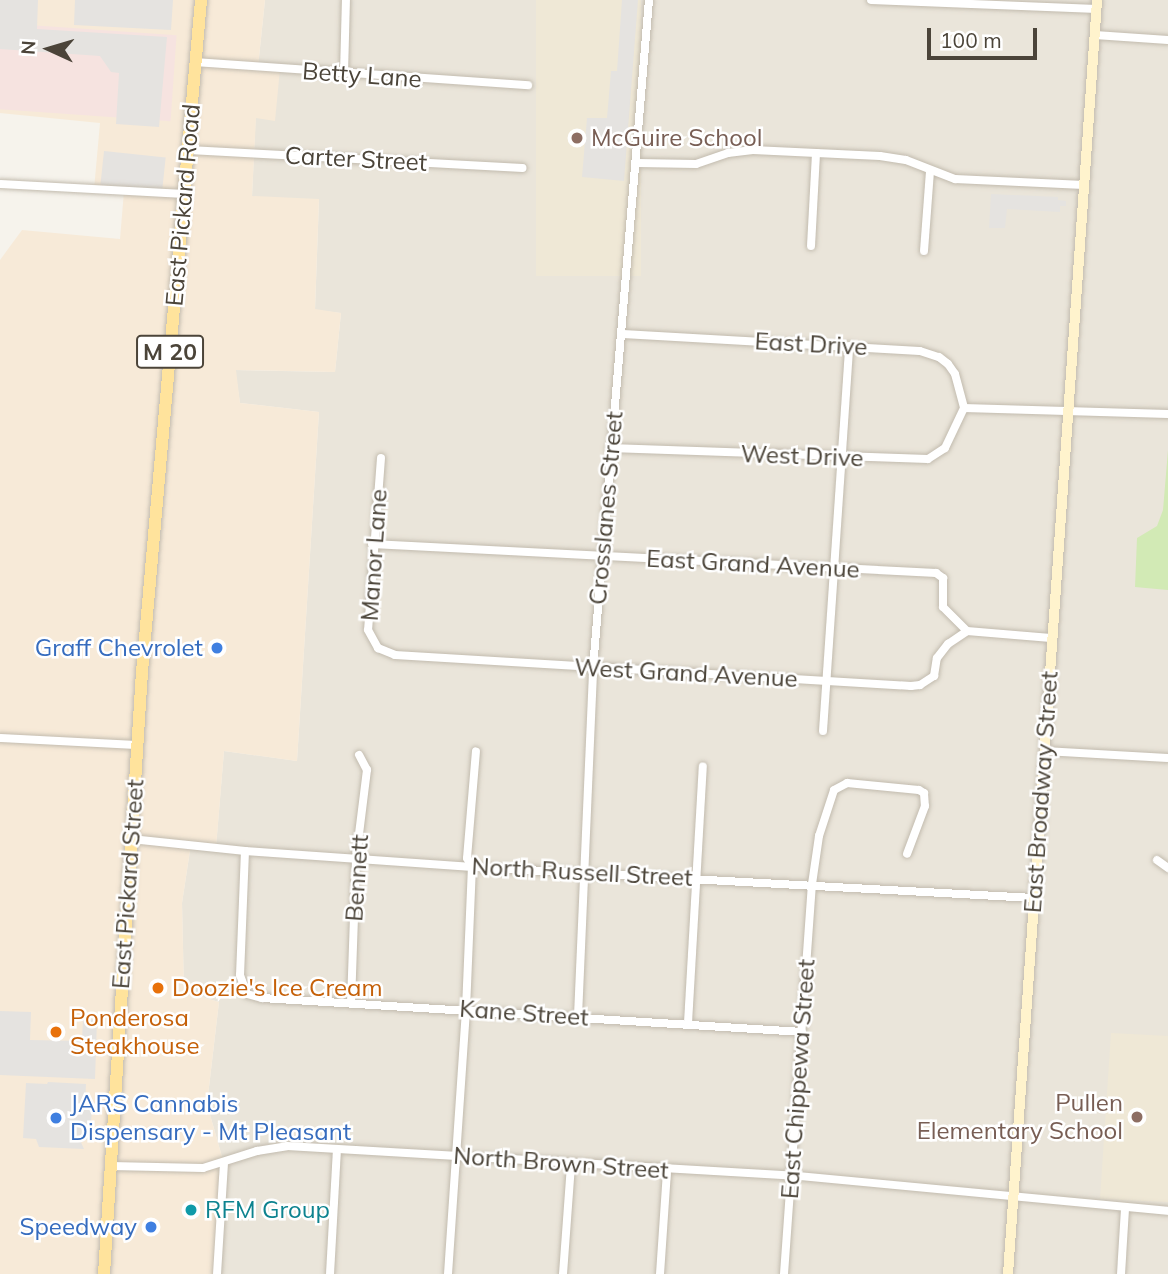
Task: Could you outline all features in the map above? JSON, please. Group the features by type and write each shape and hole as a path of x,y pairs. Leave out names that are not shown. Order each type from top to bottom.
{"main road":[{"name":"East Pickard Road","path":"140,703 162,419 201,0"},
{"name":"East Pickard Street","path":"104,1274 140,703"}],"street":[{"path":"344,75 346,0"},
{"name":"Crosslanes Street","path":"578,1016 593,668 649,0"},
{"path":"871,0 1097,5"},
{"name":"East Broadway Street","path":"1008,1274 1097,5"},
{"path":"1095,35 1168,40"},
{"name":"Betty Lane","path":"195,62 344,75 528,85"},
{"name":"Carter Street","path":"189,150 523,168"},
{"path":"637,163 696,164 739,151 816,153 894,157 930,171 967,180 1084,185"},
{"path":"811,246 816,153"},
{"path":"924,251 930,171"},
{"path":"0,184 185,194"},
{"name":"East Drive","path":"623,334 920,351 939,357 955,374 964,408"},
{"path":"823,731 849,346"},
{"path":"964,408 1168,414"},
{"name":"West Drive","path":"610,448 928,460 945,448 964,408"},
{"name":"Manor Lane","path":"379,648 368,630 372,544 381,458"},
{"name":"East Grand Avenue","path":"372,544 936,573 943,578 943,607 967,631"},
{"path":"967,631 1051,638"},
{"name":"West Grand Avenue","path":"379,648 395,655 920,685 933,677 937,658 948,644 967,631"},
{"path":"0,738 137,745"},
{"path":"448,1274 466,1009 472,867 467,858 476,751"},
{"path":"1044,751 1168,758"},
{"name":"Bennett","path":"351,1003 356,858 367,770 359,755"},
{"path":"688,1023 703,766"},
{"name":"East Chippewa Street","path":"784,1274 812,884 827,810 834,790 847,783 919,790 924,793 925,806 907,854"},
{"name":"North Russell Street","path":"131,839 245,851 472,867 1034,898"},
{"name":"Kane Street","path":"245,851 240,975 247,993 262,998 802,1032"},
{"path":"1157,860 1168,868"},
{"name":"North Brown Street","path":"111,1166 184,1170 224,1164 270,1147 790,1176 1168,1211"},
{"path":"330,1274 337,1150"},
{"path":"218,1274 224,1164"},
{"path":"563,1274 571,1164"},
{"path":"660,1274 667,1170"},
{"path":"1121,1274 1125,1209"}],"shaded area":[{"path":"0,0 265,0 258,67 280,69 275,121 256,118 252,196 319,199 315,309 341,313 335,372 236,370 240,403 319,412 297,761 224,751 216,848 191,844 182,903 184,992 219,1002 207,1104 224,1164 217,1274 0,1274 0,260 22,230 120,239 124,191 94,189 100,123 0,113"},
{"path":"0,0 38,0 37,29 167,37 159,127 116,124 119,73 111,72 100,56 0,49"},
{"path":"75,0 173,0 171,30 74,25"},
{"path":"265,0 1168,0 1168,1274 217,1274 224,1164 207,1104 219,1002 184,992 182,903 191,844 216,847 224,751 297,761 319,412 240,403 235,370 335,372 341,313 315,310 319,200 252,197 258,67"},
{"name":"McGuire School","path":"536,0 641,0 641,276 536,276"},
{"path":"622,0 638,0 624,181 582,177 587,118 607,118 611,71 617,71"},
{"path":"0,23 177,35 171,121 0,109"},
{"path":"104,151 166,157 162,191 100,185"},
{"path":"991,194 1058,197 1058,200 1066,201 1066,206 1060,206 1060,212 1007,209 1005,228 989,228"},
{"path":"0,1011 31,1012 30,1040 82,1041 83,1019 97,1020 95,1079 0,1075"},
{"name":"Pullen Elementary School","path":"1111,1033 1168,1036 1168,1202 1100,1199"},
{"path":"26,1083 86,1084 85,1106 92,1107 90,1140 80,1140 84,1149 39,1147 36,1139 23,1138"}],"green space":[{"path":"1168,450 1168,590 1135,587 1137,538 1157,526 1163,510"}],"place":[{"name":"McGuire School","path":"577,138"},
{"name":"Graff Chevrolet","path":"217,648"},
{"name":"Doozie's Ice Cream","path":"158,988"},
{"name":"Ponderosa Steakhouse","path":"56,1032"},
{"name":"Pullen Elementary School","path":"1137,1117"},
{"name":"JARS Cannabis Dispensary - Mt Pleasant","path":"56,1118"},
{"name":"RFM Group","path":"191,1210"},
{"name":"Speedway","path":"151,1227"}]}
